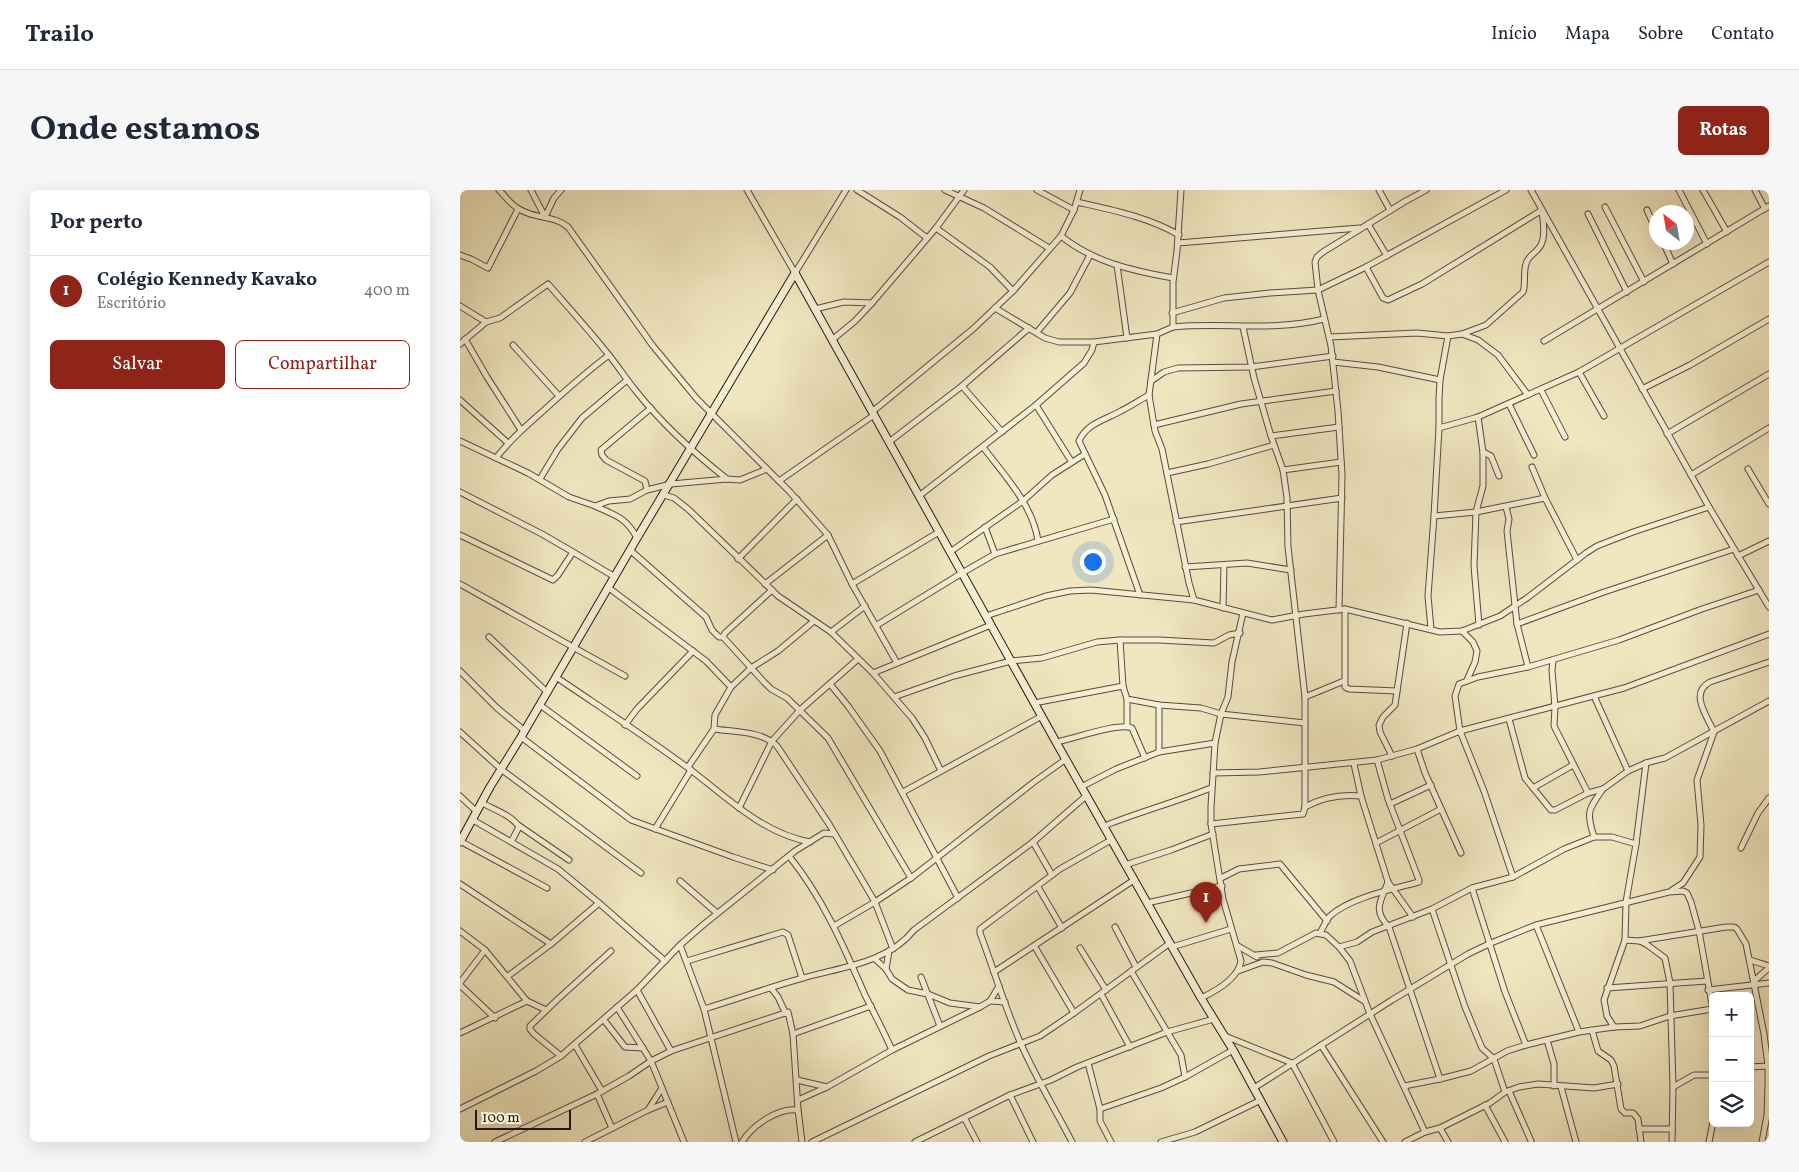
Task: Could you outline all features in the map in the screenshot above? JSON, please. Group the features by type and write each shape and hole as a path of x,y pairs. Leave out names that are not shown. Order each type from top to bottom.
{"street":[{"path":"499,190 518,209 563,223 653,346 697,400 779,481 828,535 852,584 897,663"},
{"path":"530,190 545,217"},
{"path":"545,217 561,190"},
{"path":"747,190 1086,796 1201,998 1233,1050 1283,1142"},
{"path":"547,888 460,842 490,786 502,770 637,538 846,190"},
{"path":"856,190 900,217 928,238"},
{"path":"945,190 984,208 1049,248"},
{"path":"832,340 872,304 928,238 964,190"},
{"path":"1037,190 1074,210"},
{"path":"779,481 873,413 941,356 1013,291 1061,236 1074,210 1080,190"},
{"path":"1173,327 1174,278 1181,190"},
{"path":"1379,190 1390,210"},
{"path":"1397,690 1346,688 1344,681 1342,498 1339,427 1330,337 1318,290 1316,259 1323,252 1361,228 1426,190"},
{"path":"1172,313 1224,298 1318,290 1387,256 1506,190"},
{"path":"1531,190 1667,434 1769,607"},
{"path":"1679,190 1707,244"},
{"path":"1704,190 1726,232"},
{"path":"1544,341 1767,208 1755,190"},
{"path":"1077,202 1141,218 1165,227 1178,235"},
{"path":"1605,207 1644,282"},
{"path":"460,255 488,268 518,209"},
{"path":"1366,267 1383,298 1388,300 1422,284 1542,210"},
{"path":"1330,337 1423,333 1448,336 1462,334 1490,323 1523,292 1527,260 1543,241 1542,210"},
{"path":"1647,210 1649,214"},
{"path":"1588,214 1626,292"},
{"path":"1368,224 1387,256"},
{"path":"936,228 990,267 1013,291"},
{"path":"1178,243 1361,228"},
{"path":"1061,236 1076,248 1090,255 1117,265 1174,278"},
{"path":"1667,250 1673,264"},
{"path":"1037,332 1070,293 1090,255"},
{"path":"1439,428 1478,417 1579,372 1769,262"},
{"path":"1117,265 1127,338"},
{"path":"460,344 486,322 500,318 548,284 609,355 627,380 673,432 692,448 697,456 726,479"},
{"path":"815,309 844,302 872,304"},
{"path":"460,306 486,322"},
{"path":"995,308 1045,338 1059,342 1094,342 1127,338 1157,334 1173,327 1196,325 1288,326 1324,319"},
{"path":"1642,389 1690,365 1769,319"},
{"path":"1211,824 1298,815 1303,814 1306,808 1305,697 1288,538 1288,506 1283,470 1251,367 1242,327"},
{"path":"889,442 962,386 1029,328"},
{"path":"1157,334 1149,395 1154,425 1162,449 1185,568 1194,600"},
{"path":"1462,334 1478,340 1498,355 1528,395"},
{"path":"1431,629 1428,596 1439,428 1440,380 1448,336"},
{"path":"465,339 487,378 521,430"},
{"path":"919,496 983,448 1084,363 1092,350 1094,342"},
{"path":"513,345 559,396"},
{"path":"496,458 521,430 609,355"},
{"path":"1151,381 1164,372 1178,368 1251,367 1333,359 1440,380"},
{"path":"1579,372 1604,416"},
{"path":"1667,434 1769,374"},
{"path":"540,479 558,449 582,418 627,380"},
{"path":"962,386 1002,432"},
{"path":"1541,390 1565,437"},
{"path":"1154,425 1241,404 1336,391"},
{"path":"1140,595 1097,476 1079,442 1082,435 1093,424 1120,412 1149,395"},
{"path":"460,400 508,443"},
{"path":"1509,404 1534,455"},
{"path":"1036,405 1071,461"},
{"path":"647,490 645,481 606,460 601,450 652,408"},
{"path":"1478,417 1483,452 1482,486 1476,512 1474,566 1479,625"},
{"path":"1271,436 1339,427"},
{"path":"1691,475 1769,428"},
{"path":"460,441 540,479 569,497 595,506 625,521 637,538"},
{"path":"1167,474 1274,445"},
{"path":"983,448 1023,501 1034,526 1038,541"},
{"path":"1483,452 1491,456 1499,476"},
{"path":"950,552 1023,501 1071,461 1085,454"},
{"path":"1283,470 1341,462"},
{"path":"1532,467 1545,498 1576,560"},
{"path":"595,506 609,501 630,498 647,490 671,484 726,479 740,480 767,469"},
{"path":"1748,469 1769,504"},
{"path":"460,492 542,534 615,577"},
{"path":"664,495 674,498 765,584 831,632 873,673 916,724 941,771"},
{"path":"1176,522 1342,498"},
{"path":"1434,516 1476,512 1545,498"},
{"path":"738,558 796,500"},
{"path":"1506,507 1509,519 1507,532 1517,624 1528,667"},
{"path":"986,616 1060,592 1091,590 1194,600 1272,620 1342,609 1451,633 1462,631 1500,616 1586,553 1606,542 1709,507"},
{"path":"877,625 995,554 1114,519"},
{"path":"985,527 995,554"},
{"path":"852,584 939,532"},
{"path":"460,535 552,580 558,575 573,552"},
{"path":"765,584 828,535"},
{"path":"1738,556 1769,541"},
{"path":"1517,624 1604,592 1734,549"},
{"path":"630,550 706,617 712,630 719,637 723,637 771,689 787,698 800,710 831,744 911,878"},
{"path":"1185,568 1246,563 1291,570"},
{"path":"1222,608 1224,565"},
{"path":"460,584 625,676"},
{"path":"608,588 706,661 731,687"},
{"path":"723,637 725,632 772,590"},
{"path":"1513,877 1484,791 1460,731 1455,696 1460,684 1467,680 1528,667 1619,640 1759,590"},
{"path":"831,632 865,606"},
{"path":"1238,971 1241,961 1224,899 1211,824 1211,788 1215,743 1221,714 1228,697 1232,662 1243,613"},
{"path":"655,829 714,729 715,715 731,687 751,668 778,651 814,621"},
{"path":"1392,756 1379,726 1383,717 1395,705 1406,623"},
{"path":"873,673 991,625"},
{"path":"1462,631 1473,642 1478,651 1467,680"},
{"path":"894,697 954,676 1011,661 1042,658 1097,642 1175,640 1214,643 1229,635 1240,632"},
{"path":"1213,773 1258,772 1306,766 1354,764 1377,760 1417,749 1460,731 1624,688 1769,634"},
{"path":"489,637 547,692"},
{"path":"1120,640 1123,686 1127,699 1127,726"},
{"path":"625,725 637,709 692,652"},
{"path":"738,808 772,741 800,710 858,659"},
{"path":"1553,660 1554,726 1588,793"},
{"path":"1669,892 1682,883 1700,857 1701,825 1697,780 1714,732 1699,697 1703,687 1710,682 1769,662"},
{"path":"460,671 523,734 621,814 644,826 773,870"},
{"path":"556,676 689,769 738,808 782,835 810,842"},
{"path":"1305,697 1344,681"},
{"path":"830,684 867,731 903,792 958,898"},
{"path":"1034,703 1123,686"},
{"path":"1594,696 1628,771"},
{"path":"1127,699 1159,705 1201,708 1221,714 1305,723"},
{"path":"1594,837 1588,820 1588,813 1592,803 1603,789 1628,771 1646,763 1665,758 1769,702"},
{"path":"540,705 637,776"},
{"path":"1159,705 1159,752"},
{"path":"903,792 1042,716"},
{"path":"1509,719 1525,778 1551,810 1555,810 1588,793 1603,789"},
{"path":"1056,742 1115,727 1127,726 1132,728 1144,758"},
{"path":"714,729 752,734 772,741 783,753 875,902 891,950 886,970"},
{"path":"460,732 502,770 641,872"},
{"path":"1081,787 1116,769 1159,752 1215,743"},
{"path":"1417,749 1461,853"},
{"path":"834,926 911,878 1066,759"},
{"path":"1320,933 1328,918 1351,903 1418,882 1419,880 1390,804 1377,760"},
{"path":"1614,1026 1607,1016 1604,1000 1624,940 1626,902 1636,844 1646,763"},
{"path":"1354,764 1361,796 1388,882 1413,917"},
{"path":"1533,788 1573,765"},
{"path":"1390,804 1431,785"},
{"path":"1104,826 1146,809 1187,798 1211,788"},
{"path":"1306,808 1315,802 1339,795 1361,796"},
{"path":"460,796 477,812"},
{"path":"704,1009 802,978 875,959 904,941 914,930 1032,842 1086,796"},
{"path":"1741,848 1758,813 1769,798"},
{"path":"482,803 513,821 569,860"},
{"path":"1376,843 1441,809"},
{"path":"473,820 558,869 665,962"},
{"path":"460,1109 536,1071 561,1056 637,990 680,945 789,856 824,833 828,824"},
{"path":"511,842 519,828 518,826"},
{"path":"824,833 834,834"},
{"path":"1125,864 1171,850 1213,834"},
{"path":"1339,947 1357,942 1372,932 1432,909 1472,888 1513,877 1564,849 1594,837 1612,838 1636,844"},
{"path":"1072,1142 1020,1043 980,929 1052,875 1111,840"},
{"path":"1032,842 1052,875"},
{"path":"789,856 834,926 892,1050"},
{"path":"1221,878 1239,869 1280,864 1314,907 1328,918"},
{"path":"994,972 1035,947 1134,880"},
{"path":"680,881 717,913"},
{"path":"1388,882 1378,906 1379,915 1388,927 1411,989 1440,1080"},
{"path":"460,884 551,944"},
{"path":"1147,903 1222,886"},
{"path":"1038,887 1062,928"},
{"path":"1472,888 1505,992 1526,1045"},
{"path":"1254,1088 1450,965 1491,943 1536,925 1669,892 1683,891 1688,893 1692,902 1699,931 1709,994"},
{"path":"508,976 551,944 599,903"},
{"path":"1432,909 1450,965 1482,1048 1494,1059 1531,1140"},
{"path":"1536,925 1579,1032"},
{"path":"1624,940 1639,941 1699,931 1734,927 1737,929 1745,941 1764,1027 1768,1066 1768,1108 1762,1142"},
{"path":"1115,928 1136,967"},
{"path":"812,1142 989,1056 1040,1036 1074,1014 1136,967 1171,945 1231,929"},
{"path":"460,931 485,950 527,1001 546,1010"},
{"path":"687,961 770,935 786,932 802,978"},
{"path":"1256,955 1278,953 1311,935 1320,933 1330,938 1339,947 1350,961 1364,1001 1425,1132"},
{"path":"1639,941 1664,958 1670,983 1673,1087 1672,1142"},
{"path":"680,945 704,1009 736,1142"},
{"path":"1238,946 1256,955 1262,962"},
{"path":"1035,947 1074,1014"},
{"path":"1080,948 1104,992 1130,1047"},
{"path":"485,950 460,984 495,1018"},
{"path":"561,1056 534,1034 530,1029 532,1023 611,951"},
{"path":"875,959 898,984 908,990 928,994 950,1003 980,1007"},
{"path":"1750,960 1769,967 1755,982"},
{"path":"1201,998 1222,986 1238,971 1262,962 1272,963 1306,975 1334,982 1364,1001"},
{"path":"1131,972 1183,1058 1185,1077"},
{"path":"920,977 940,1026"},
{"path":"1608,988 1707,981"},
{"path":"1708,990 1755,982 1769,983"},
{"path":"798,1100 827,1087 892,1050 980,1007 990,1000 999,986"},
{"path":"771,988 778,997 785,1012 790,1014 802,1142"},
{"path":"637,990 671,1051"},
{"path":"990,1000 1005,1002"},
{"path":"460,1034 527,1001"},
{"path":"793,1034 871,1006"},
{"path":"617,1007 651,1061 683,1140 677,1142"},
{"path":"1404,1086 1440,1080 1471,1071 1507,1051 1526,1045 1579,1032 1614,1026 1640,1026 1670,1016 1709,1010"},
{"path":"495,1142 600,1092 671,1051 785,1012"},
{"path":"1602,1028 1607,1016"},
{"path":"915,1142 965,1119 1010,1095 1167,1032 1214,1019"},
{"path":"604,1020 625,1047 643,1048"},
{"path":"1592,1030 1598,1051 1613,1063 1621,1109 1625,1113 1636,1115 1641,1142"},
{"path":"1224,1036 1292,1063 1334,1142"},
{"path":"1548,1040 1554,1064 1554,1086"},
{"path":"575,1045 600,1092 612,1128"},
{"path":"1321,1045 1383,1142"},
{"path":"1100,1109 1161,1088 1233,1050"},
{"path":"1088,1063 1100,1109 1100,1121 1111,1142"},
{"path":"1754,1067 1768,1066"},
{"path":"1673,1087 1694,1075 1709,1075"},
{"path":"797,1080 827,1087"},
{"path":"1405,1142 1425,1132 1440,1128 1485,1105 1507,1091 1538,1084 1594,1088 1618,1084"},
{"path":"1561,1087 1576,1142"},
{"path":"648,1110 662,1088"},
{"path":"1010,1095 1033,1142"},
{"path":"1161,1142 1176,1140 1261,1100"},
{"path":"585,1142 594,1140 612,1128 668,1102"},
{"path":"1485,1105 1505,1142"},
{"path":"742,1142 747,1134 771,1117 787,1111 798,1110"},
{"path":"965,1119 977,1142"},
{"path":"1709,1142 1712,1127"},
{"path":"1440,1128 1448,1142"},
{"path":"1640,1129 1672,1129"}],"place":[{"name":"Colégio Kennedy Kavako","path":"1206,923"}]}
